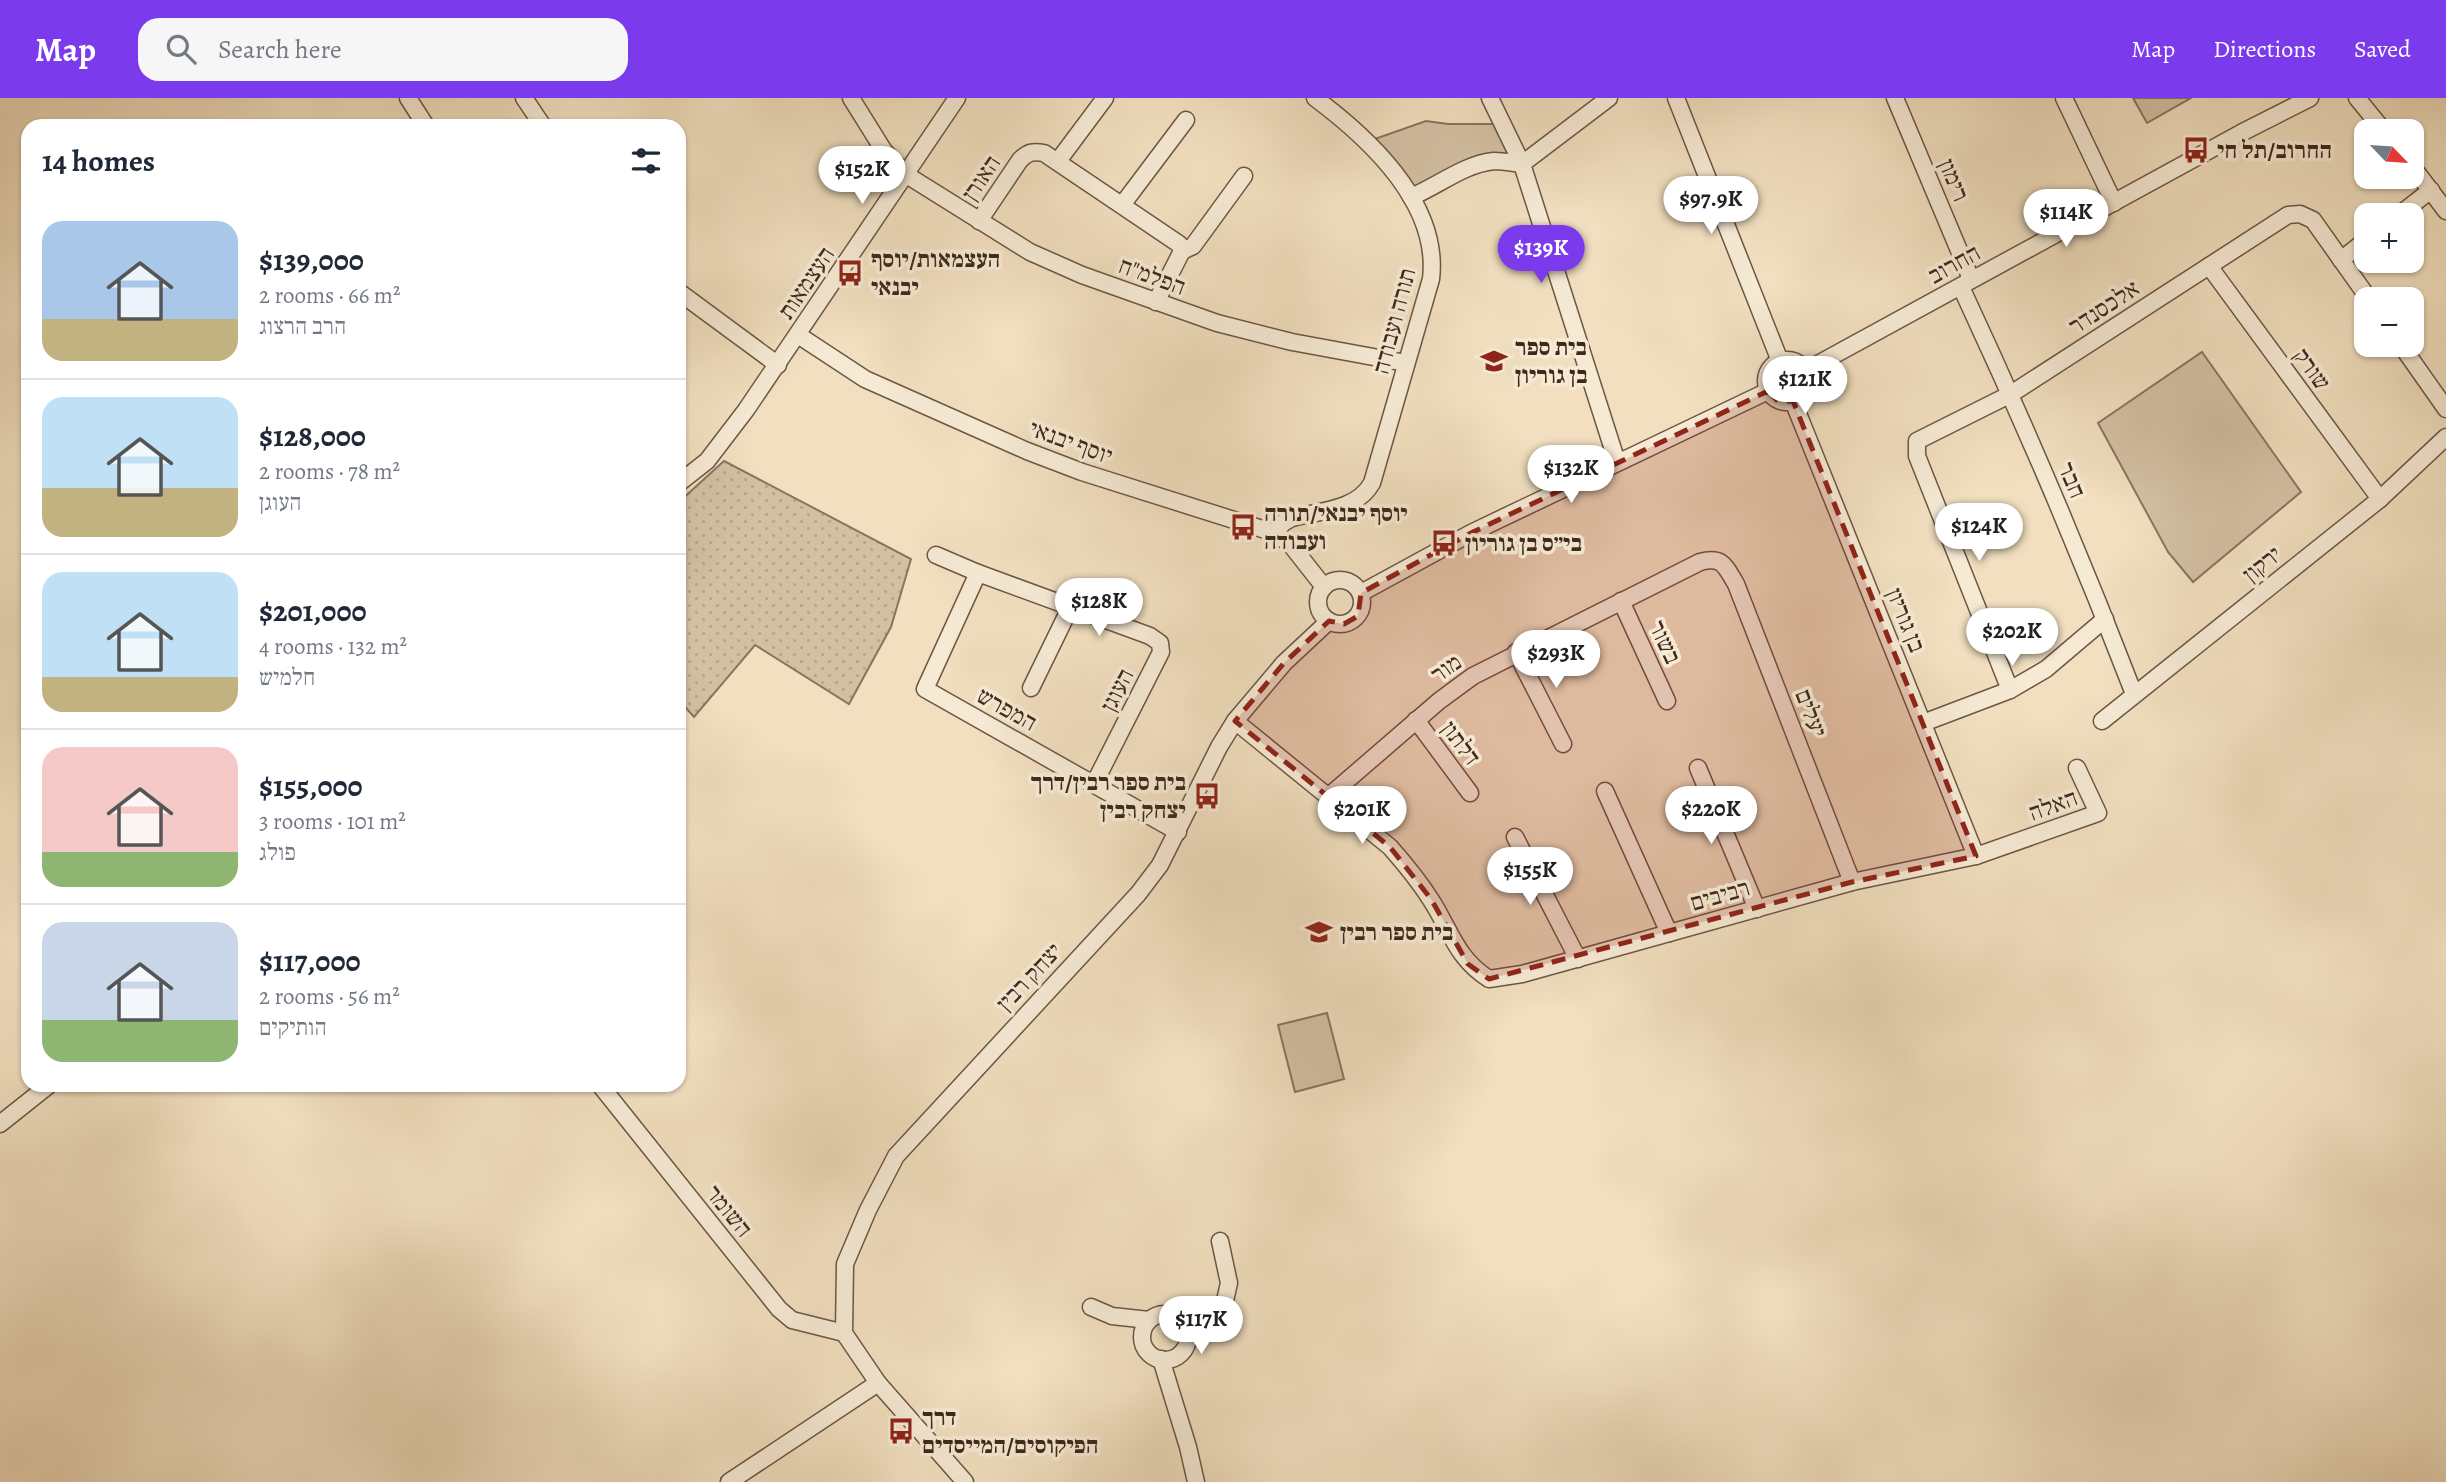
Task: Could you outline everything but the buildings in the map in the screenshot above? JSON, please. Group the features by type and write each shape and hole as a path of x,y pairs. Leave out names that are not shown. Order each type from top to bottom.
{"street":[{"path":"408,98 422,119"},
{"path":"524,98 538,119"},
{"name":"הפלמ\"ח","path":"851,98 884,151 905,174 1030,252 1217,323 1292,342 1406,363"},
{"name":"העצמאות","path":"686,477 717,450 778,365 957,98"},
{"path":"1058,161 1105,98"},
{"name":"תורה ועבודה","path":"1275,533 1283,523 1292,518 1355,502 1366,493 1372,483 1431,279 1433,261 1432,242 1411,197 1368,141 1315,98"},
{"path":"1490,98 1522,164 1617,462"},
{"path":"1411,197 1473,166 1494,161 1522,164 1609,98"},
{"path":"1676,98 1780,361"},
{"name":"רימון","path":"1895,98 1966,283"},
{"path":"2064,98 2114,203"},
{"name":"החרוב","path":"1805,371 2310,98"},
{"path":"2357,98 2374,119"},
{"path":"1122,205 1186,120"},
{"name":"האורן","path":"979,221 1020,160 1027,153 1035,151 1058,161 1178,244 1181,251"},
{"path":"1156,302 1181,251 1193,246 1244,176"},
{"path":"2424,181 2446,211"},
{"path":"2414,203 2431,190"},
{"name":"אלכסנדר","path":"2010,690 1917,456 1917,442 2011,394 2288,215 2300,214 2313,220 2341,260"},
{"path":"2354,250 2341,260 2360,287"},
{"name":"שורק","path":"2209,267 2379,499"},
{"name":"חבר","path":"1966,283 2134,694"},
{"path":"686,297 778,365"},
{"name":"יוסף יבנאי","path":"798,335 865,379 1027,451 1082,472 1275,533 1291,545 1324,587"},
{"path":"2409,357 2446,409"},
{"path":"1780,361 1797,362 1805,371 1805,392 1793,401 1779,401 1768,391 1766,384 1769,370 1780,361"},
{"path":"1361,593 1471,533 1768,391"},
{"name":"בן גוריון","path":"1793,401 1976,856"},
{"name":"ירקון","path":"2102,721 2379,499 2446,437"},
{"name":"העוגן","path":"936,555 1070,608 1150,636 1160,643 1161,652 1094,785"},
{"name":"מור","path":"1329,796 1416,720 1473,676 1700,562 1713,559 1724,564"},
{"name":"יעלים","path":"1724,564 1736,584 1852,882"},
{"name":"המפרש","path":"978,573 925,689 1178,832"},
{"path":"1330,582 1351,582 1361,593 1362,609 1358,616 1344,624 1329,621 1320,612 1320,592 1330,582"},
{"name":"בשור","path":"1621,601 1667,701"},
{"path":"1031,688 1070,608"},
{"path":"1923,723 2010,690 2046,670 2105,618"},
{"name":"יצחק רבין","path":"844,1334 845,1264 868,1210 896,1156 1138,894 1160,865 1219,747 1235,721 1284,663 1329,621"},
{"path":"1516,653 1563,744"},
{"name":"דלתון","path":"1416,720 1470,793"},
{"path":"1235,721 1329,796"},
{"path":"1698,768 1757,909"},
{"name":"האלה","path":"1976,856 2098,813 2077,768"},
{"path":"1605,791 1669,933"},
{"name":"רביבים","path":"1329,796 1390,847 1407,866 1437,909 1460,953 1468,964 1489,979 1500,979 1578,959 1852,882 1976,856"},
{"path":"1515,838 1578,959"},
{"path":"0,1124 40,1092"},
{"name":"השומר","path":"606,1092 779,1309 792,1320 844,1334"},
{"path":"1186,1328 1220,1323 1229,1283 1220,1241"},
{"path":"1091,1307 1112,1316 1149,1321"},
{"path":"1170,1314 1177,1317 1186,1328 1185,1348 1175,1357 1161,1359 1149,1353 1142,1340 1145,1326 1155,1316 1170,1314"},
{"path":"844,1334 878,1383 965,1482"},
{"path":"1161,1359 1196,1482"},
{"path":"729,1482 878,1383"}],"highlighted area":[{"path":"1768,391 1778,401 1793,401 1976,856 1852,882 1489,979 1468,964 1431,899 1390,847 1235,721 1284,663 1329,621 1344,624 1358,616 1361,593 1471,533"}],"shaded area":[{"path":"2133,98 2191,98 2147,123"},
{"path":"1426,121 1448,124 1503,124 1522,164 1495,161 1411,197 1369,141"},
{"path":"2202,352 2301,492 2193,582 2168,552 2098,423"},
{"path":"1787,366 1798,371 1803,382 1798,393 1787,398 1776,393 1771,382 1776,371"},
{"path":"724,461 911,559 891,627 849,704 755,645 694,717 686,708 686,496"},
{"path":"1327,1013 1344,1079 1295,1092 1278,1025"}],"place":[{"name":"החרוב/תל חי","path":"2196,150"},
{"name":"העצמאות/יוסף יבנאי","path":"850,273"},
{"name":"בית ספר בן גוריון","path":"1494,361"},
{"name":"יוסף יבנאי/תורה ועבודה","path":"1243,527"},
{"name":"בי״ס בן גוריון","path":"1444,543"},
{"name":"בית ספר רבין/דרך יצחק רבין","path":"1207,796"},
{"name":"בית ספר רבין","path":"1319,932"},
{"name":"דרך הפיקוסים/המייסדים","path":"901,1431"}]}
